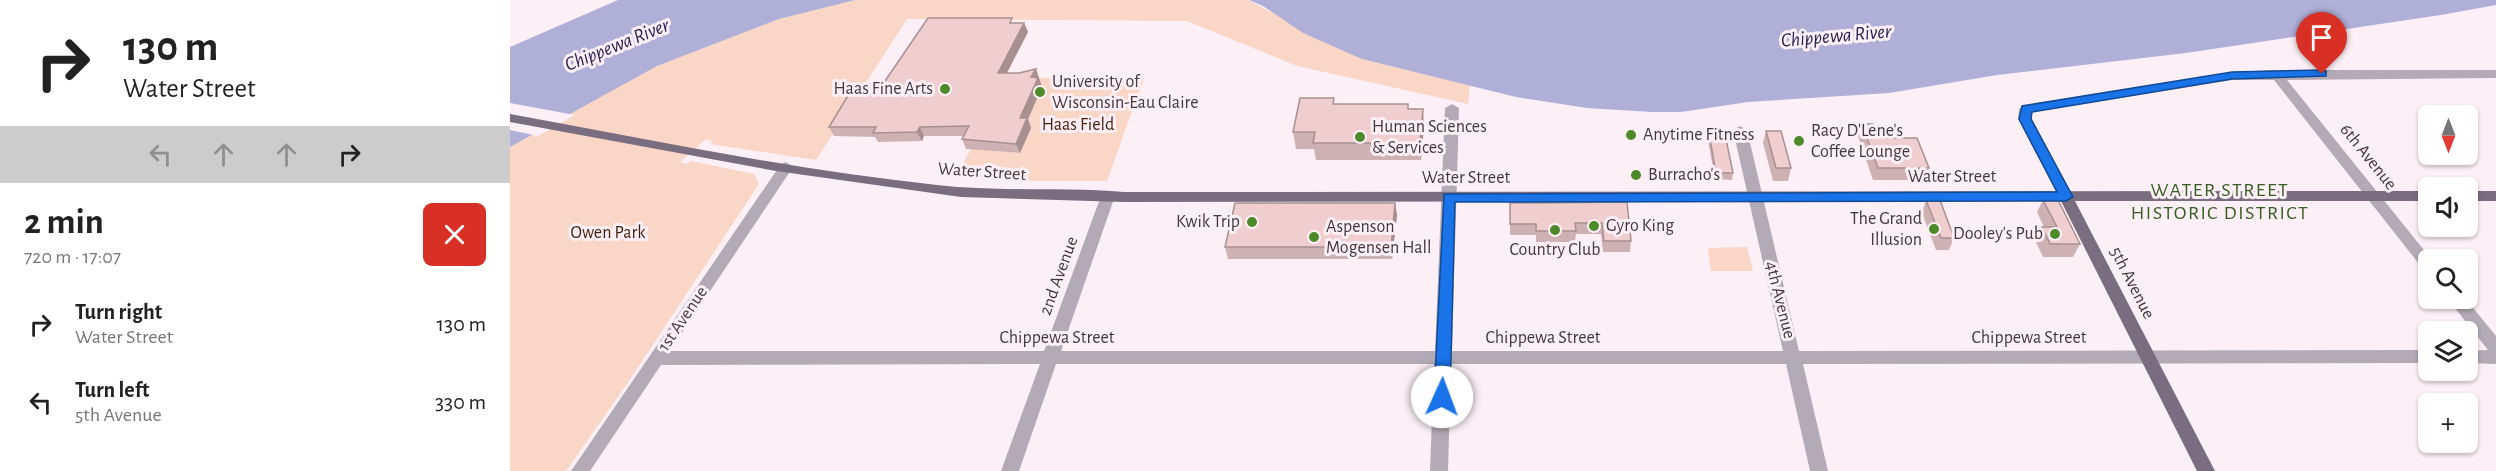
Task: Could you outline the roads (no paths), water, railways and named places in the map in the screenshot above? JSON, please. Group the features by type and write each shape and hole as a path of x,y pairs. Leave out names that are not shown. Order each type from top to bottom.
{"main road":[{"name":"Water Street","path":"510,118 700,153 890,184 983,194 1449,197 2418,196"},
{"path":"2478,196 2496,196"},
{"name":"5th Avenue","path":"2066,197 2206,471"}],"street":[{"path":"2276,74 2496,74"},
{"name":"5th Avenue","path":"2066,197 2025,119 2024,112 2034,107 2232,76 2276,74"},
{"name":"6th Avenue","path":"2276,74 2418,252"},
{"path":"1439,471 1452,108"},
{"name":"4th Avenue","path":"1740,130 1819,471"},
{"name":"1st Avenue","path":"580,471 786,167"},
{"name":"2nd Avenue","path":"1010,471 1108,196"},
{"path":"2464,309 2496,348"},
{"name":"Chippewa Street","path":"657,358 2418,357"},
{"path":"2478,357 2496,357"}],"water":[{"name":"Chippewa River","path":"618,0 855,0 779,19 657,66 510,147 510,47"},
{"name":"Chippewa River","path":"1249,0 2496,0 2496,5 2186,53 1997,75 1889,93 1748,102 1681,112 1652,112 1587,108 1516,97 1362,59 1303,33 1263,6"}],"place":[{"name":"Haas Fine Arts","path":"945,89"},
{"name":"University of Wisconsin-Eau Claire","path":"1040,92"},
{"name":"Anytime Fitness","path":"1631,135"},
{"name":"Human Sciences & Services","path":"1360,137"},
{"name":"Racy D'Lene's Coffee Lounge","path":"1799,141"},
{"name":"Burracho's","path":"1636,175"},
{"name":"Kwik Trip","path":"1252,222"},
{"name":"Gyro King","path":"1594,226"},
{"name":"The Grand Illusion","path":"1934,229"},
{"name":"Country Club","path":"1555,230"},
{"name":"Dooley's Pub","path":"2055,234"},
{"name":"Aspenson Mogensen Hall","path":"1314,237"}],"district":[{"name":"WATER STREET HISTORIC DISTRICT","path":"2220,202"}],"park label":[{"name":"Haas Field","path":"1078,125"},
{"name":"Owen Park","path":"608,233"}]}
